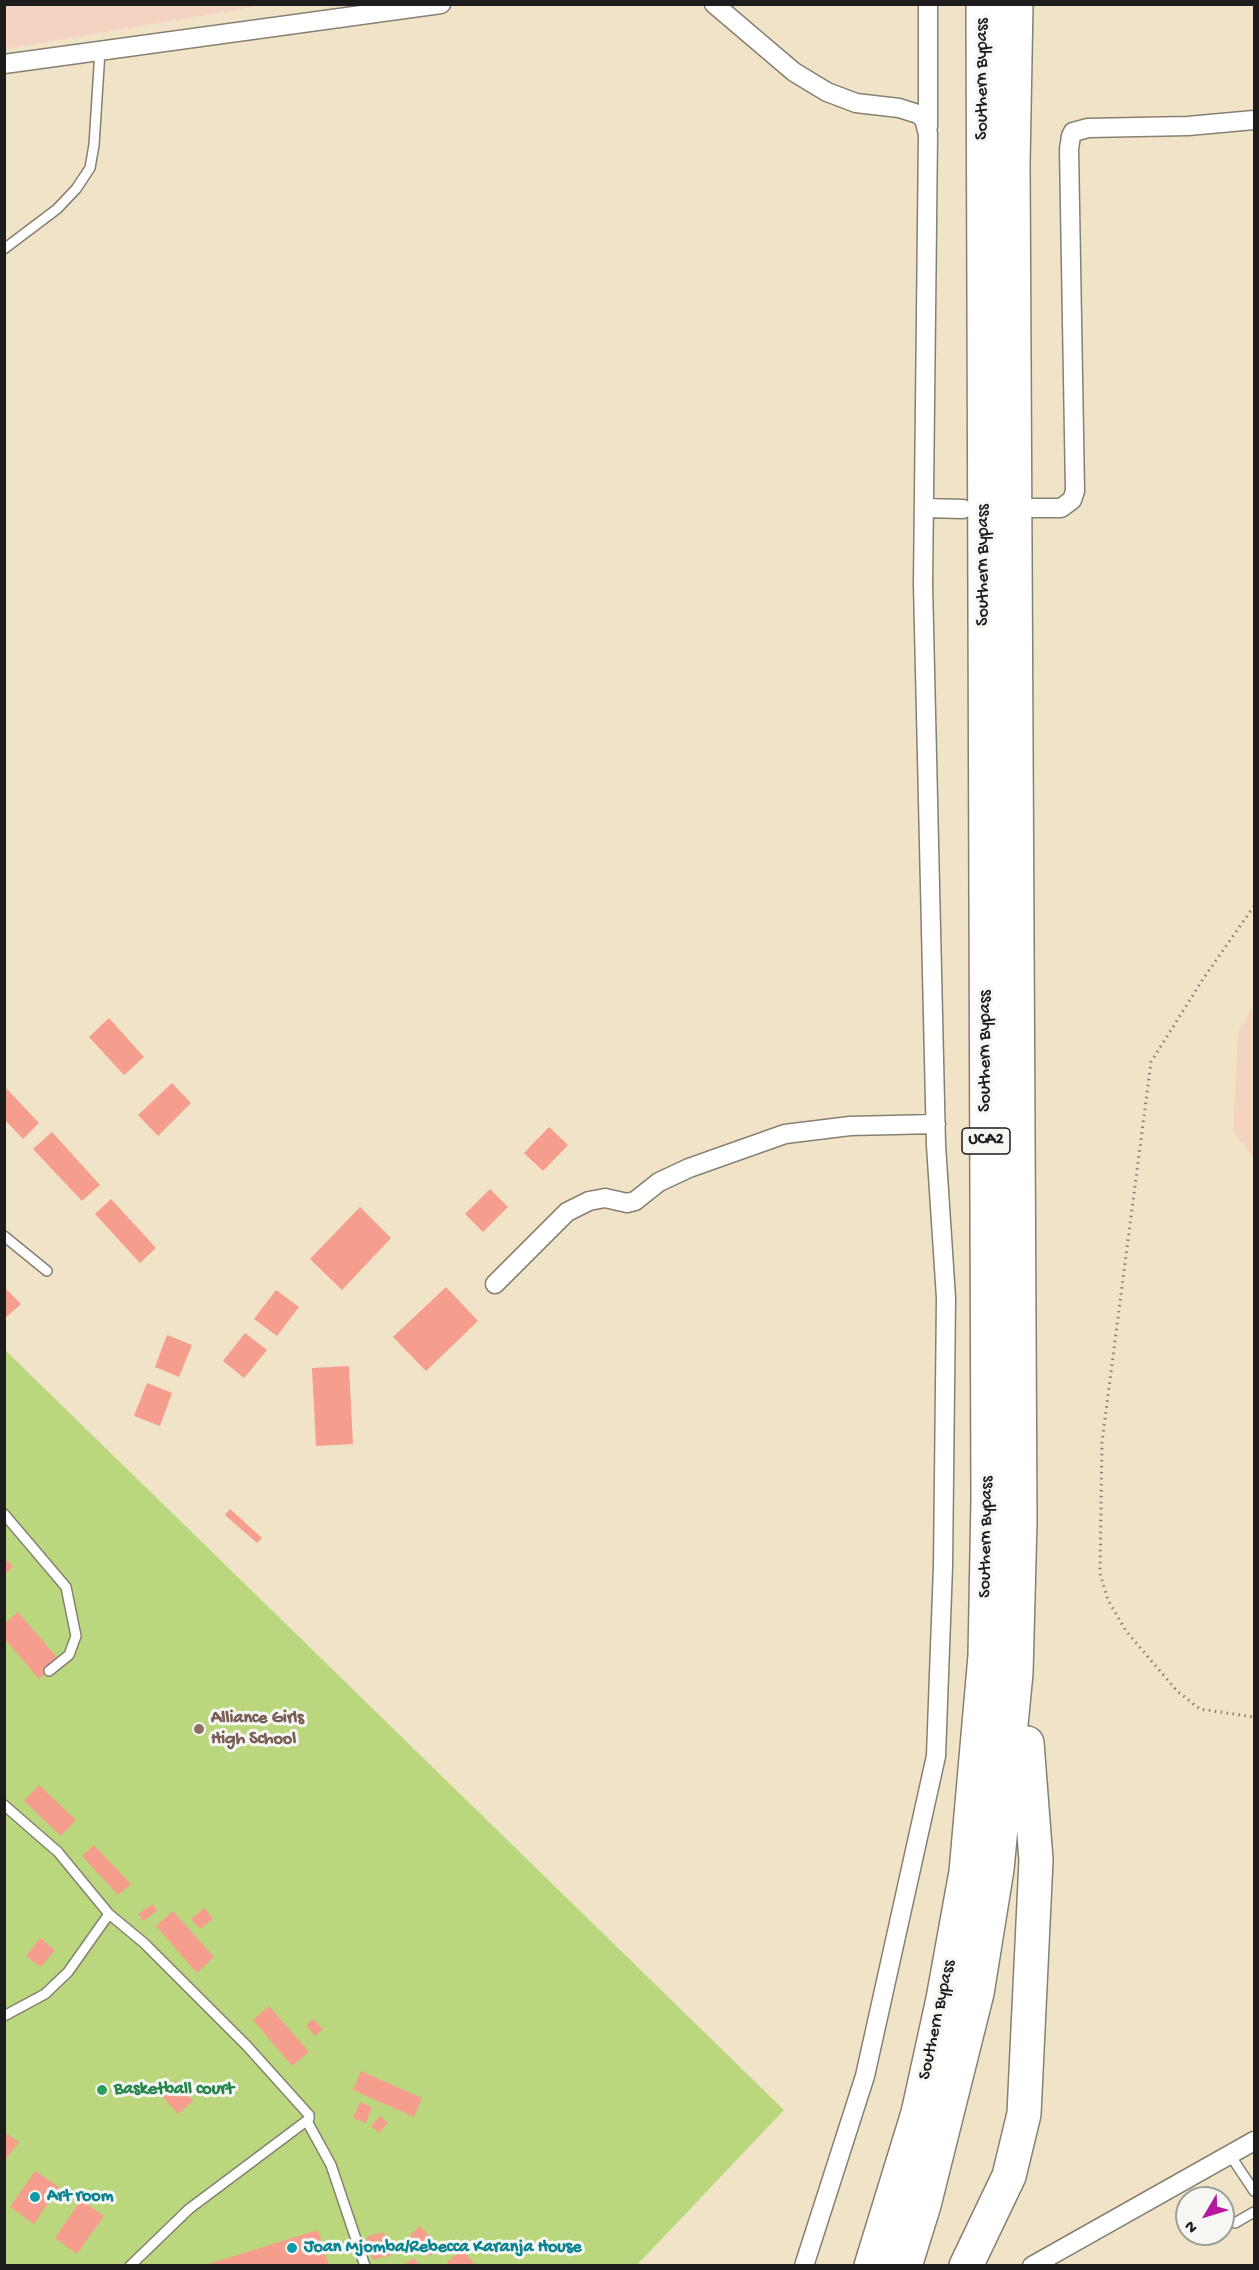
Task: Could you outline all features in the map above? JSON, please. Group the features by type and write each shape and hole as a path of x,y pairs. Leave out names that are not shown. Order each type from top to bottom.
{"highway":[{"name":"Southern Bypass","path":"871,2265 918,2113 943,1999 966,1872 985,1656 988,1463 983,4"},
{"name":"Southern Bypass","path":"905,2265 924,2205 977,1993 997,1869 1008,1773 1017,1631 1020,1521 1013,176 1016,4"},
{"path":"966,2265 1009,2176 1024,2114 1036,1860 1028,1777 1026,1706 1017,1631"}],"street":[{"path":"4,64 441,4"},
{"path":"714,4 794,72 827,92 856,103 899,108 918,114 927,126"},
{"path":"804,2265 865,2076 936,1756 943,1566 946,1298 936,1124 923,584 928,4"},
{"path":"1033,508 1061,508 1072,500 1075,491 1069,161 1073,132 1088,128 1188,126 1254,120"},
{"path":"924,508 963,509"},
{"path":"495,1284 567,1212 589,1201 605,1198 627,1203 636,1201 659,1182 689,1168 785,1134 850,1126 936,1124"},
{"path":"1032,2265 1254,2141"}],"lane":[{"path":"4,249 57,209 76,189 90,168 94,145 100,51"},
{"path":"4,1236 47,1271"},
{"path":"4,1514 66,1587 76,1636 69,1655 49,1671"},
{"path":"4,1805 58,1852 109,1914 144,1943 247,2046 309,2115 308,2123 331,2165 365,2265"},
{"path":"4,2016 45,1994 68,1972 109,1914"},
{"path":"130,2265 189,2209 308,2123"},
{"path":"1230,2155 1254,2191"},
{"path":"1235,2223 1254,2212"}],"path":[{"path":"1254,906 1203,979 1151,1062 1102,1442 1100,1573 1108,1600 1126,1631 1177,1691 1200,1709 1254,1717"}],"shaded area":[{"path":"5,4 264,4 264,5 5,49"},
{"path":"1254,1003 1254,1158 1233,1132 1238,1033"}],"green space":[{"name":"Alliance Girls High School","path":"4,1349 784,2110 637,2265 5,2265"}],"building":[{"path":"109,1018 144,1057 124,1075 89,1037"},
{"path":"172,1083 191,1103 158,1136 138,1115"},
{"path":"4,1086 39,1123 23,1139 4,1119"},
{"path":"549,1127 568,1145 543,1171 524,1153"},
{"path":"52,1132 100,1185 82,1201 33,1149"},
{"path":"490,1189 508,1207 483,1232 465,1214"},
{"path":"111,1199 156,1248 140,1263 95,1214"},
{"path":"360,1207 391,1238 342,1290 310,1259"},
{"path":"4,1287 21,1304 4,1319"},
{"path":"446,1287 478,1321 426,1371 393,1337"},
{"path":"276,1290 299,1307 277,1336 254,1319"},
{"path":"245,1333 267,1350 244,1378 223,1361"},
{"path":"167,1335 192,1345 179,1377 155,1367"},
{"path":"349,1366 353,1444 316,1446 312,1368"},
{"path":"147,1383 172,1393 160,1426 134,1416"},
{"path":"230,1509 262,1538 257,1543 225,1515"},
{"path":"4,1558 13,1567 4,1575"},
{"path":"18,1612 60,1661 39,1679 4,1638 4,1624"},
{"path":"39,1785 76,1820 61,1836 24,1801"},
{"path":"94,1845 131,1884 118,1895 82,1856"},
{"path":"153,1904 157,1911 143,1921 138,1914"},
{"path":"204,1908 213,1919 200,1929 191,1919"},
{"path":"173,1911 214,1957 197,1973 156,1926"},
{"path":"40,1938 55,1950 41,1967 26,1956"},
{"path":"269,2006 309,2052 292,2066 253,2020"},
{"path":"313,2019 323,2029 315,2036 306,2026"},
{"path":"361,2071 422,2098 414,2117 353,2090"},
{"path":"176,2081 193,2101 178,2114 160,2094"},
{"path":"360,2102 372,2107 366,2123 353,2118"},
{"path":"380,2116 388,2123 379,2133 371,2126"},
{"path":"4,2132 19,2142 4,2161"},
{"name":"Art room","path":"35,2171 59,2187 34,2224 10,2207"},
{"path":"81,2200 104,2216 77,2254 55,2238"},
{"path":"420,2226 440,2247 430,2256 410,2235"},
{"name":"Joan Mjomba/Rebecca Karanja House","path":"318,2230 329,2266 205,2266 205,2265"},
{"path":"384,2232 391,2255 373,2260 366,2237"},
{"path":"463,2249 476,2266 450,2266 447,2262"},
{"path":"414,2258 420,2266 403,2266"}],"place":[{"name":"Alliance Girls High School","path":"199,1729"},
{"name":"Basketball court","path":"102,2090"},
{"name":"Art room","path":"35,2197"},
{"name":"Joan Mjomba/Rebecca Karanja House","path":"292,2248"}]}
